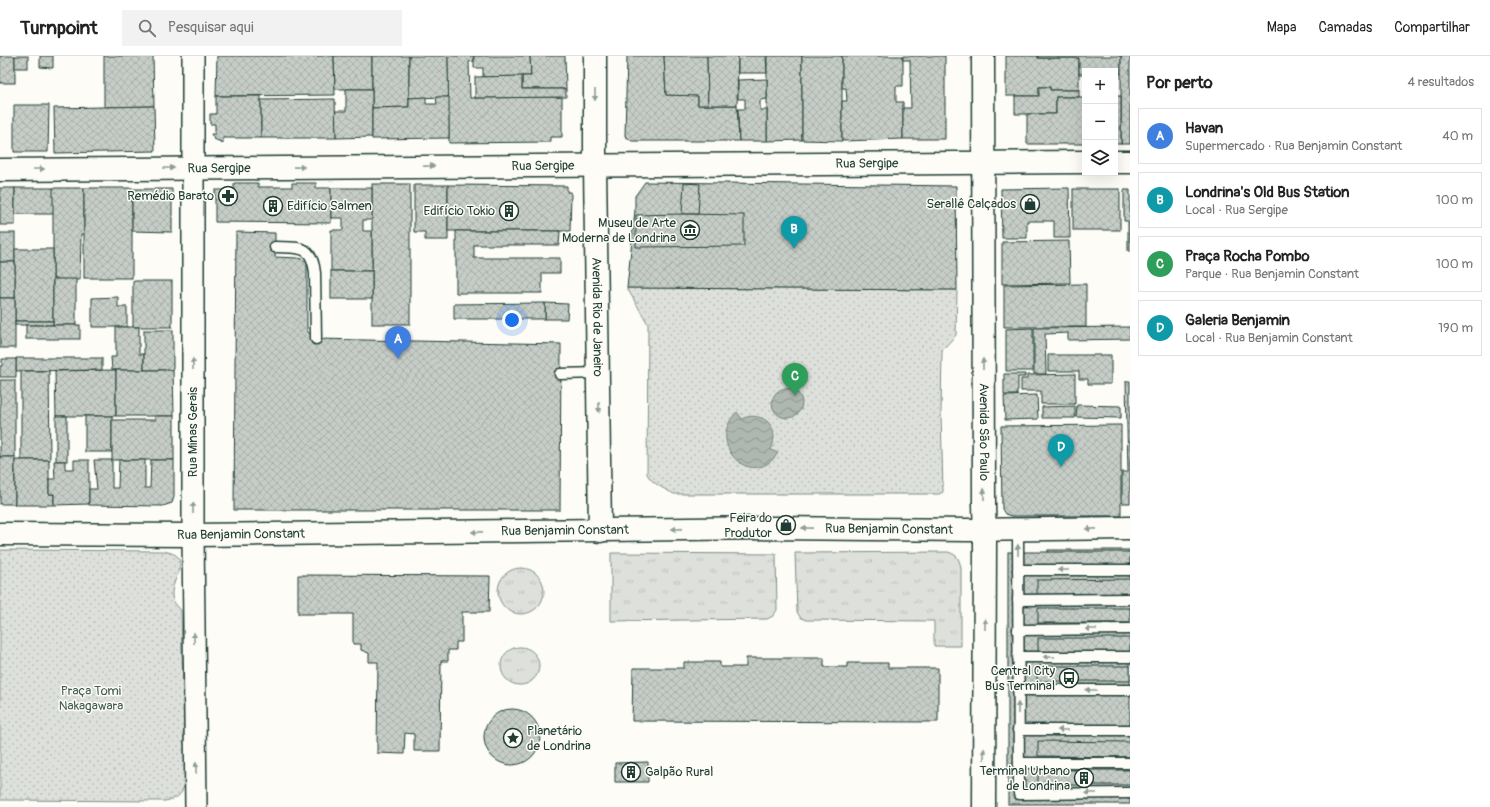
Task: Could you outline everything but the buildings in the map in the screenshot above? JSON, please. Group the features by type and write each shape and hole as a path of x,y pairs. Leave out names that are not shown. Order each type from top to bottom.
{"street":[{"name":"Rua Minas Gerais","path":"193,56 193,535 196,807"},
{"name":"Avenida Rio de Janeiro","path":"595,56 600,531"},
{"name":"Avenida São Paulo","path":"983,56 985,530 984,807"},
{"name":"Rua Sergipe","path":"0,170 1082,162"},
{"path":"1118,162 1130,162"},
{"name":"Rua Benjamin Constant","path":"0,534 193,535 773,528 985,530 1130,528"}],"lane":[{"path":"275,247 304,249 312,256 315,273 316,339"},
{"path":"560,374 599,373"},
{"path":"1018,530 1019,794 1130,793"},
{"path":"1018,570 1130,570"},
{"path":"1018,600 1130,599"},
{"path":"1018,630 1130,629"},
{"path":"1018,657 1130,657"},
{"path":"1018,690 1130,690"},
{"path":"1018,730 1130,730"},
{"path":"1019,763 1130,763"}],"green space":[{"path":"627,288 957,290 956,335 942,350 941,412 943,492 939,494 674,494 659,486 649,478 647,474 648,324"},
{"name":"Praça Tomi Nakagawara","path":"0,550 162,551 172,553 178,557 180,562 172,589 172,596 174,602 181,610 185,779 182,792 177,797 165,801 0,800"},
{"path":"948,552 954,554 958,558 961,568 961,646 934,646 934,621 806,620 800,617 797,612 795,553"},
{"path":"611,553 776,554 777,610 773,616 767,619 611,621"},
{"path":"526,568 538,574 543,582 543,600 538,608 530,613 516,614 504,608 499,600 498,586 504,574 512,569"},
{"path":"516,647 524,647 531,650 536,655 539,666 536,677 531,682 524,685 516,685 509,682 504,677 501,670 501,662 504,655 509,650"}],"water":[{"path":"787,388 797,393 802,403 797,413 787,418 777,413 772,403 777,393"},
{"path":"737,412 742,419 755,416 765,419 771,426 774,436 771,450 778,453 767,464 758,467 749,467 741,464 730,451 726,443 726,434 730,421"}],"place":[{"name":"Remédio Barato","path":"228,196"},
{"name":"Serallê Calçados","path":"1030,204"},
{"name":"Edifício Salmen","path":"273,206"},
{"name":"Edifício Tokio","path":"509,211"},
{"name":"Museu de Arte Moderna de Londrina","path":"690,230"},
{"name":"Londrina's Old Bus Station","path":"794,249"},
{"name":"Havan","path":"398,359"},
{"name":"Praça Rocha Pombo","path":"795,396"},
{"name":"Galeria Benjamin","path":"1061,467"},
{"name":"Feira do Produtor","path":"786,525"},
{"name":"Central City Bus Terminal","path":"1069,678"},
{"name":"Planetário de Londrina","path":"513,738"},
{"name":"Galpão Rural","path":"631,772"},
{"name":"Terminal Urbano de Londrina","path":"1084,778"}]}
